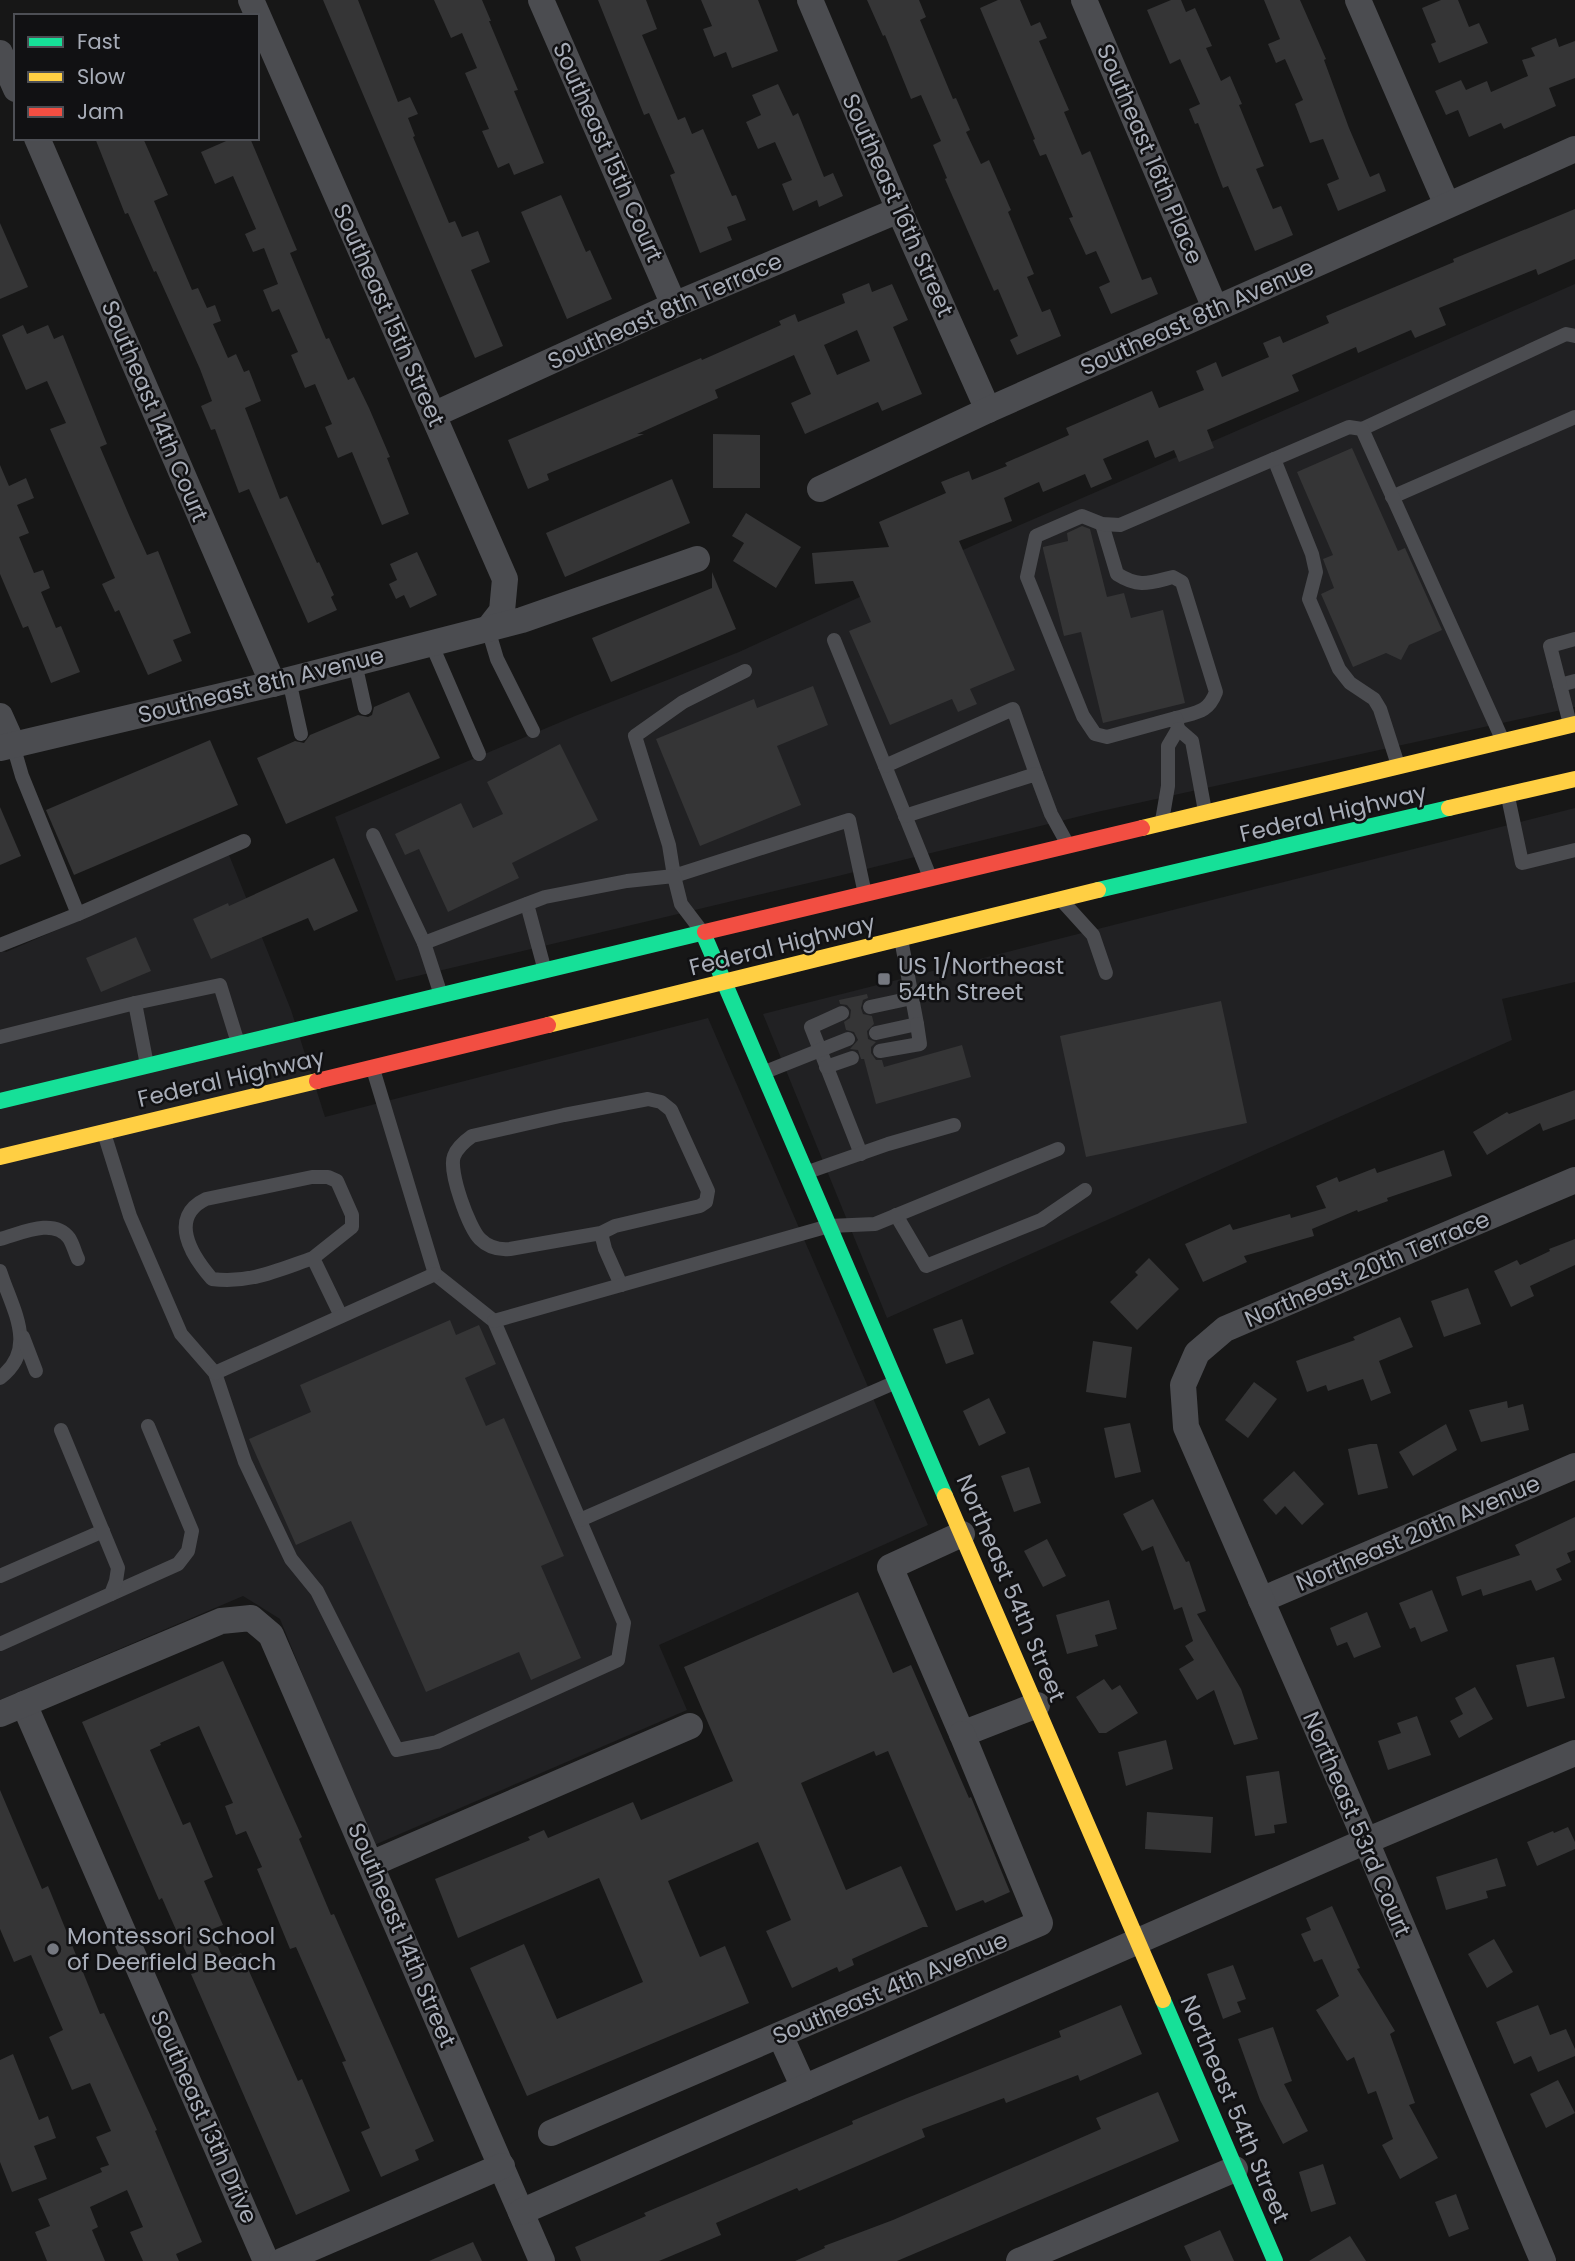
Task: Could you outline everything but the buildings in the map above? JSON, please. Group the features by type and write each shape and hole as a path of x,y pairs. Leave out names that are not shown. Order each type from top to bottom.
{"main road":[{"name":"Federal Highway","path":"0,1101 1573,725"},
{"name":"Federal Highway","path":"0,1157 1061,899 1133,884 1248,850 1575,779"},
{"path":"1274,814 1312,787"},
{"path":"1198,830 1205,813"},
{"path":"1133,884 1177,853"},
{"name":"Northeast 54th Street","path":"703,933 1275,2261"},
{"path":"145,1084 184,1058"},
{"path":"103,1132 116,1111"}],"street":[{"name":"Southeast 15th Court","path":"541,0 674,305"},
{"name":"Southeast 16th Street","path":"810,0 988,410"},
{"name":"Southeast 16th Place","path":"1084,0 1216,308"},
{"path":"1358,0 1447,205"},
{"name":"Southeast 15th Street","path":"259,18 505,579 502,611 488,629"},
{"path":"0,53 14,84"},
{"name":"Southeast 14th Court","path":"38,140 281,682"},
{"name":"Southeast 8th Avenue","path":"820,489 988,410 1575,149"},
{"name":"Southeast 8th Terrace","path":"433,415 674,305 899,210"},
{"name":"Southeast 8th Avenue","path":"6,747 281,682 522,620 697,559"},
{"path":"0,716 6,747"},
{"name":"Northeast 20th Terrace","path":"1183,1385 1197,1353 1225,1329 1575,1180"},
{"name":"Northeast 53rd Court","path":"1183,1385 1186,1427 1366,1841 1543,2261"},
{"name":"Northeast 20th Avenue","path":"1261,1600 1575,1466"},
{"path":"962,1534 890,1567 962,1734 1037,1705"},
{"name":"Southeast 14th Street","path":"12,1709 221,1620 251,1618 271,1635 542,2261"},
{"name":"Southeast 13th Drive","path":"12,1709 266,2261"},
{"path":"371,1864 690,1726"},
{"name":"Southeast 4th Avenue","path":"551,2133 1040,1923 962,1734"},
{"path":"521,2212 1366,1841 1575,1753"},
{"path":"780,2035 804,2088"},
{"path":"282,2261 502,2166"},
{"path":"1019,2261 1235,2169"}],"lane":[{"path":"1102,524 1117,574 1128,581 1144,585 1173,577 1182,582 1216,692 1211,706 1177,723 1107,737 1096,734 1083,716 1027,577 1035,536 1082,516 1102,524 1120,525 1349,427 1362,429 1566,334 1575,335"},
{"path":"1392,497 1575,417"},
{"path":"1362,429 1503,741"},
{"path":"1274,459 1312,554 1316,572 1309,599 1339,669 1350,683 1374,699 1380,709 1398,766"},
{"path":"488,629 497,659 533,731"},
{"path":"834,639 930,878"},
{"path":"1573,725 1550,646 1575,639"},
{"path":"431,643 479,754"},
{"path":"355,663 365,708"},
{"path":"703,933 681,904 669,845 635,736 682,702 745,671"},
{"path":"1560,685 1575,681"},
{"path":"281,682 300,734"},
{"path":"885,766 1013,709 1051,814 1068,845"},
{"path":"1177,723 1192,741 1205,813"},
{"path":"1161,823 1168,786 1168,746 1177,723"},
{"path":"6,747 22,776 78,914"},
{"path":"905,816 1037,774"},
{"path":"1508,794 1522,863 1575,850"},
{"path":"424,943 545,897 627,881 674,876 849,820 865,894"},
{"path":"373,835 424,943 441,996"},
{"path":"0,945 244,841"},
{"path":"1061,899 1093,935 1106,973"},
{"path":"527,904 545,971"},
{"path":"880,1051 920,1044 901,939"},
{"path":"0,1037 219,985 239,1045"},
{"path":"870,1007 912,998"},
{"path":"135,1003 148,1066"},
{"path":"842,1013 811,1027 861,1154"},
{"path":"876,1032 917,1024"},
{"path":"763,1073 848,1039"},
{"path":"827,1067 852,1058"},
{"path":"103,1132 130,1216 181,1334 215,1373 246,1462 292,1559 317,1591 397,1750 437,1742 618,1660 624,1623 494,1321 435,1274 373,1068"},
{"path":"649,1099 662,1102 671,1110 708,1191 706,1202 701,1206 615,1226 601,1233 510,1250 496,1250 479,1239 458,1195 454,1157 464,1141 472,1136 649,1099"},
{"path":"807,1173 954,1125"},
{"path":"494,1321 829,1226 875,1224 1058,1149"},
{"path":"328,1177 337,1181 352,1215 352,1227 313,1258 261,1276 233,1282 212,1279 194,1254 185,1228 187,1215 193,1205 206,1199 302,1179 328,1177"},
{"path":"896,1215 926,1266 1041,1220 1085,1190"},
{"path":"0,1239 43,1227 58,1230 69,1238 78,1259"},
{"path":"601,1233 605,1250 621,1285"},
{"path":"313,1258 341,1316"},
{"path":"0,1271 36,1371"},
{"path":"215,1373 435,1274"},
{"path":"0,1378 8,1372 20,1354 21,1333"},
{"path":"580,1520 897,1381"},
{"path":"0,1644 178,1564 188,1551 192,1531 148,1426"},
{"path":"61,1430 118,1568 117,1581 111,1594"},
{"path":"0,1576 103,1531"}],"shaded area":[{"path":"1575,284 1575,707 1097,812 396,981 335,817 575,716 739,652 974,545"},
{"path":"1575,808 1575,982 1502,999 1512,1040 887,1318 763,1014"},
{"path":"229,855 291,1010 325,1117 708,1018 928,1525 659,1645 687,1710 372,1846 280,1619 243,1596 0,1700 0,950 6,952"}],"traffic: fast":[{"path":"1098,890 1449,808"},
{"path":"0,1101 705,932"},
{"path":"703,933 945,1496"},
{"path":"1163,2000 1275,2261"}],"traffic: slow":[{"path":"1142,828 1575,724"},
{"path":"1449,808 1575,779"},
{"path":"548,1025 1098,890"},
{"path":"0,1157 317,1081"},
{"path":"945,1496 1163,2000"}],"traffic: jam":[{"path":"705,932 1142,828"},
{"path":"317,1081 548,1025"}],"place":[{"name":"US 1/Northeast 54th Street","path":"884,979"},
{"name":"Montessori School of Deerfield Beach","path":"53,1949"}]}
